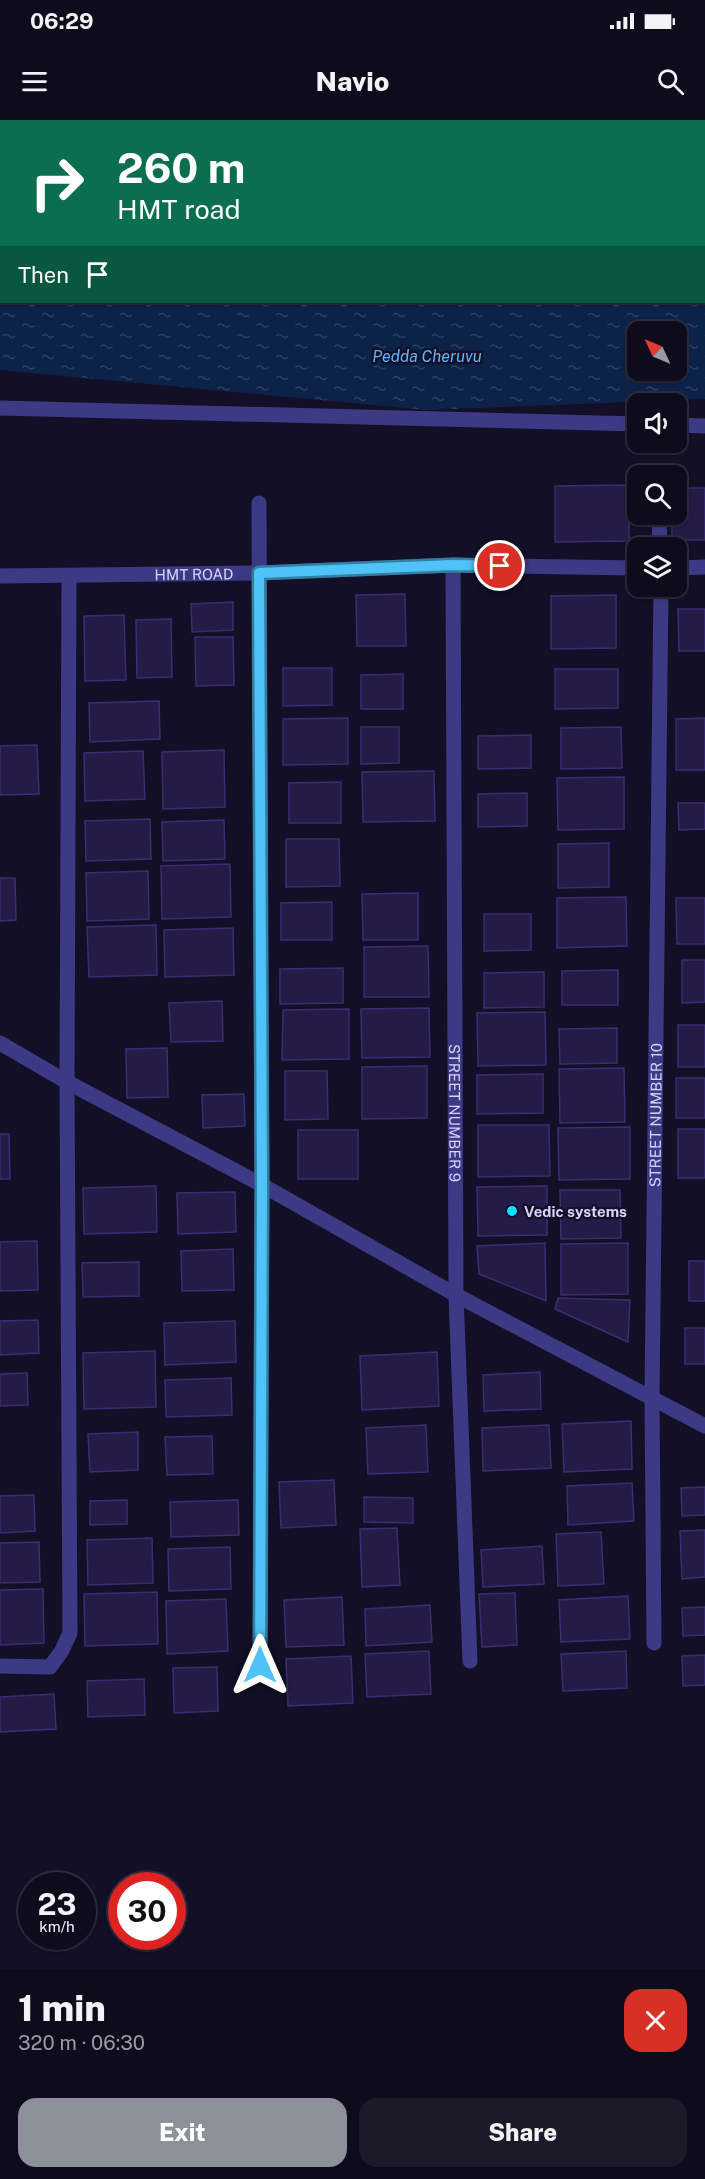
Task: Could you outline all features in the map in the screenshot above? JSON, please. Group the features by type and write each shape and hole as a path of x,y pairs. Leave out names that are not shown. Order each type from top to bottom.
{"street":[{"path":"0,408 627,424"},
{"path":"687,425 705,426"},
{"path":"259,502 262,1185 260,1665"},
{"name":"HMT ROAD","path":"0,576 259,573 453,565 627,568"},
{"name":"STREET NUMBER 9","path":"453,565 456,1295 470,1661"},
{"path":"687,568 705,567"},
{"path":"0,1666 50,1667 61,1652 70,1633 67,1082 69,576"},
{"name":"STREET NUMBER 10","path":"654,1642 652,1396 661,597"},
{"path":"0,1043 67,1082 262,1185 456,1295 652,1396 705,1426"}],"water":[{"name":"Pedda Cheruvu","path":"0,303 705,303 705,399 687,400 687,393 627,393 627,402 426,410 0,370"}],"building":[{"path":"627,485 629,537 627,541 555,542 555,486"},
{"path":"687,488 705,488 705,540 672,537 672,525 687,525"},
{"path":"405,594 406,646 357,646 356,595"},
{"path":"616,595 616,648 551,649 551,596"},
{"path":"233,602 233,630 192,632 191,604"},
{"path":"678,609 705,609 705,651 679,651"},
{"path":"124,615 126,680 85,681 84,616"},
{"path":"171,619 172,677 137,678 136,620"},
{"path":"195,637 233,637 234,685 196,686"},
{"path":"283,668 332,668 332,705 283,706"},
{"path":"555,669 618,669 618,708 555,709"},
{"path":"403,674 403,709 361,709 361,675"},
{"path":"159,701 160,739 90,742 89,703"},
{"path":"348,718 348,764 283,765 283,719"},
{"path":"705,718 705,770 676,770 676,719"},
{"path":"361,727 399,727 399,763 361,764"},
{"path":"621,727 622,768 561,769 561,728"},
{"path":"531,735 531,768 478,769 478,736"},
{"path":"37,745 39,794 0,795 0,746"},
{"path":"224,750 225,807 163,809 162,752"},
{"path":"143,751 145,799 85,801 84,753"},
{"path":"434,771 435,821 363,822 362,772"},
{"path":"624,777 624,829 558,830 557,778"},
{"path":"341,782 341,823 289,823 289,783"},
{"path":"527,793 527,826 478,827 478,794"},
{"path":"678,803 705,803 705,829 679,830"},
{"path":"150,819 151,859 86,861 85,821"},
{"path":"224,820 225,859 163,861 162,822"},
{"path":"286,839 339,839 340,886 286,887"},
{"path":"609,843 609,887 558,888 558,844"},
{"path":"230,864 231,917 162,919 161,866"},
{"path":"148,871 149,919 87,921 86,873"},
{"path":"0,878 15,878 16,920 0,921"},
{"path":"418,893 418,940 363,940 362,894"},
{"path":"626,897 627,946 557,948 557,898"},
{"path":"676,898 705,898 705,944 677,944"},
{"path":"332,902 332,940 281,940 281,903"},
{"path":"484,914 531,914 531,950 484,951"},
{"path":"156,925 157,975 89,977 87,927"},
{"path":"233,928 234,975 165,977 164,930"},
{"path":"428,946 429,997 364,997 364,947"},
{"path":"682,960 705,960 705,1002 682,1003"},
{"path":"343,968 343,1003 280,1004 280,969"},
{"path":"618,970 618,1005 562,1005 562,971"},
{"path":"544,972 544,1007 484,1008 484,973"},
{"path":"222,1001 223,1041 171,1042 169,1003"},
{"path":"429,1008 430,1057 362,1058 361,1009"},
{"path":"349,1009 349,1059 282,1060 283,1010"},
{"path":"545,1012 546,1065 478,1066 477,1013"},
{"path":"678,1025 705,1025 705,1067 678,1067"},
{"path":"617,1028 617,1063 560,1064 559,1029"},
{"path":"167,1048 168,1097 127,1098 126,1049"},
{"path":"427,1066 427,1118 362,1119 362,1067"},
{"path":"624,1068 625,1122 560,1123 559,1069"},
{"path":"285,1071 327,1071 328,1119 285,1120"},
{"path":"543,1074 543,1113 477,1114 477,1075"},
{"path":"676,1078 705,1078 705,1118 676,1118"},
{"path":"244,1094 245,1126 203,1128 202,1095"},
{"path":"478,1125 549,1125 550,1176 478,1177"},
{"path":"630,1127 630,1179 559,1180 558,1128"},
{"path":"678,1129 705,1129 705,1178 678,1178"},
{"path":"298,1130 358,1130 358,1179 298,1179"},
{"path":"0,1134 9,1134 10,1179 0,1179"},
{"path":"156,1186 157,1232 84,1234 83,1188"},
{"name":"Vedic systems","path":"547,1186 547,1235 478,1236 477,1187"},
{"path":"560,1190 620,1190 621,1238 561,1239"},
{"path":"235,1192 236,1232 178,1234 177,1193"},
{"path":"37,1241 38,1290 0,1291 0,1242"},
{"path":"545,1243 546,1301 479,1274 477,1246"},
{"path":"628,1243 628,1294 561,1295 561,1244"},
{"path":"233,1249 234,1290 182,1291 181,1251"},
{"path":"689,1261 705,1261 705,1301 689,1301"},
{"path":"139,1262 139,1296 83,1297 82,1263"},
{"path":"558,1298 630,1300 628,1342 555,1309"},
{"path":"38,1320 39,1353 0,1355 0,1321"},
{"path":"235,1321 236,1362 165,1365 164,1323"},
{"path":"685,1328 705,1328 705,1364 685,1364"},
{"path":"155,1351 156,1407 84,1409 83,1353"},
{"path":"437,1352 439,1406 362,1410 360,1356"},
{"path":"540,1372 541,1409 484,1411 483,1375"},
{"path":"27,1373 28,1405 0,1406 0,1374"},
{"path":"231,1378 232,1415 166,1417 165,1380"},
{"path":"631,1421 632,1469 564,1472 562,1424"},
{"path":"426,1425 428,1472 368,1474 366,1428"},
{"path":"549,1425 551,1468 483,1471 482,1428"},
{"path":"138,1432 138,1470 90,1472 88,1434"},
{"path":"212,1436 213,1474 167,1475 165,1437"},
{"path":"334,1480 336,1525 281,1528 279,1482"},
{"path":"632,1483 634,1521 568,1525 567,1486"},
{"path":"705,1487 705,1515 682,1516 681,1488"},
{"path":"34,1495 35,1531 0,1533 0,1496"},
{"path":"364,1497 413,1498 413,1523 364,1522"},
{"path":"127,1500 127,1524 90,1525 90,1501"},
{"path":"238,1500 239,1535 171,1537 170,1502"},
{"path":"397,1528 400,1585 362,1587 360,1529"},
{"path":"705,1530 705,1577 682,1579 680,1531"},
{"path":"601,1532 604,1584 558,1586 556,1534"},
{"path":"152,1538 153,1583 88,1585 87,1540"},
{"path":"39,1542 40,1582 0,1583 0,1543"},
{"path":"542,1546 544,1584 483,1587 481,1550"},
{"path":"230,1547 231,1589 169,1591 168,1549"},
{"path":"43,1589 44,1643 0,1645 0,1590"},
{"path":"157,1592 158,1644 85,1646 84,1594"},
{"path":"515,1593 517,1645 482,1647 479,1594"},
{"path":"628,1596 630,1639 561,1642 559,1600"},
{"path":"342,1597 344,1645 286,1647 284,1600"},
{"path":"226,1599 228,1651 167,1654 166,1601"},
{"path":"430,1605 432,1642 366,1646 365,1609"},
{"path":"705,1607 705,1635 683,1636 682,1608"},
{"path":"429,1651 431,1694 367,1697 365,1654"},
{"path":"626,1651 627,1688 563,1691 561,1654"},
{"path":"705,1655 705,1685 683,1686 682,1656"},
{"path":"351,1656 353,1703 288,1706 286,1659"},
{"path":"217,1667 218,1711 174,1713 173,1668"},
{"path":"144,1679 145,1715 88,1717 87,1681"},
{"path":"54,1694 56,1729 0,1732 0,1697"}],"place":[{"name":"Vedic systems","path":"512,1211"}],"route":[{"path":"260,1665 262,1185 259,573 453,565 500,566"}]}
